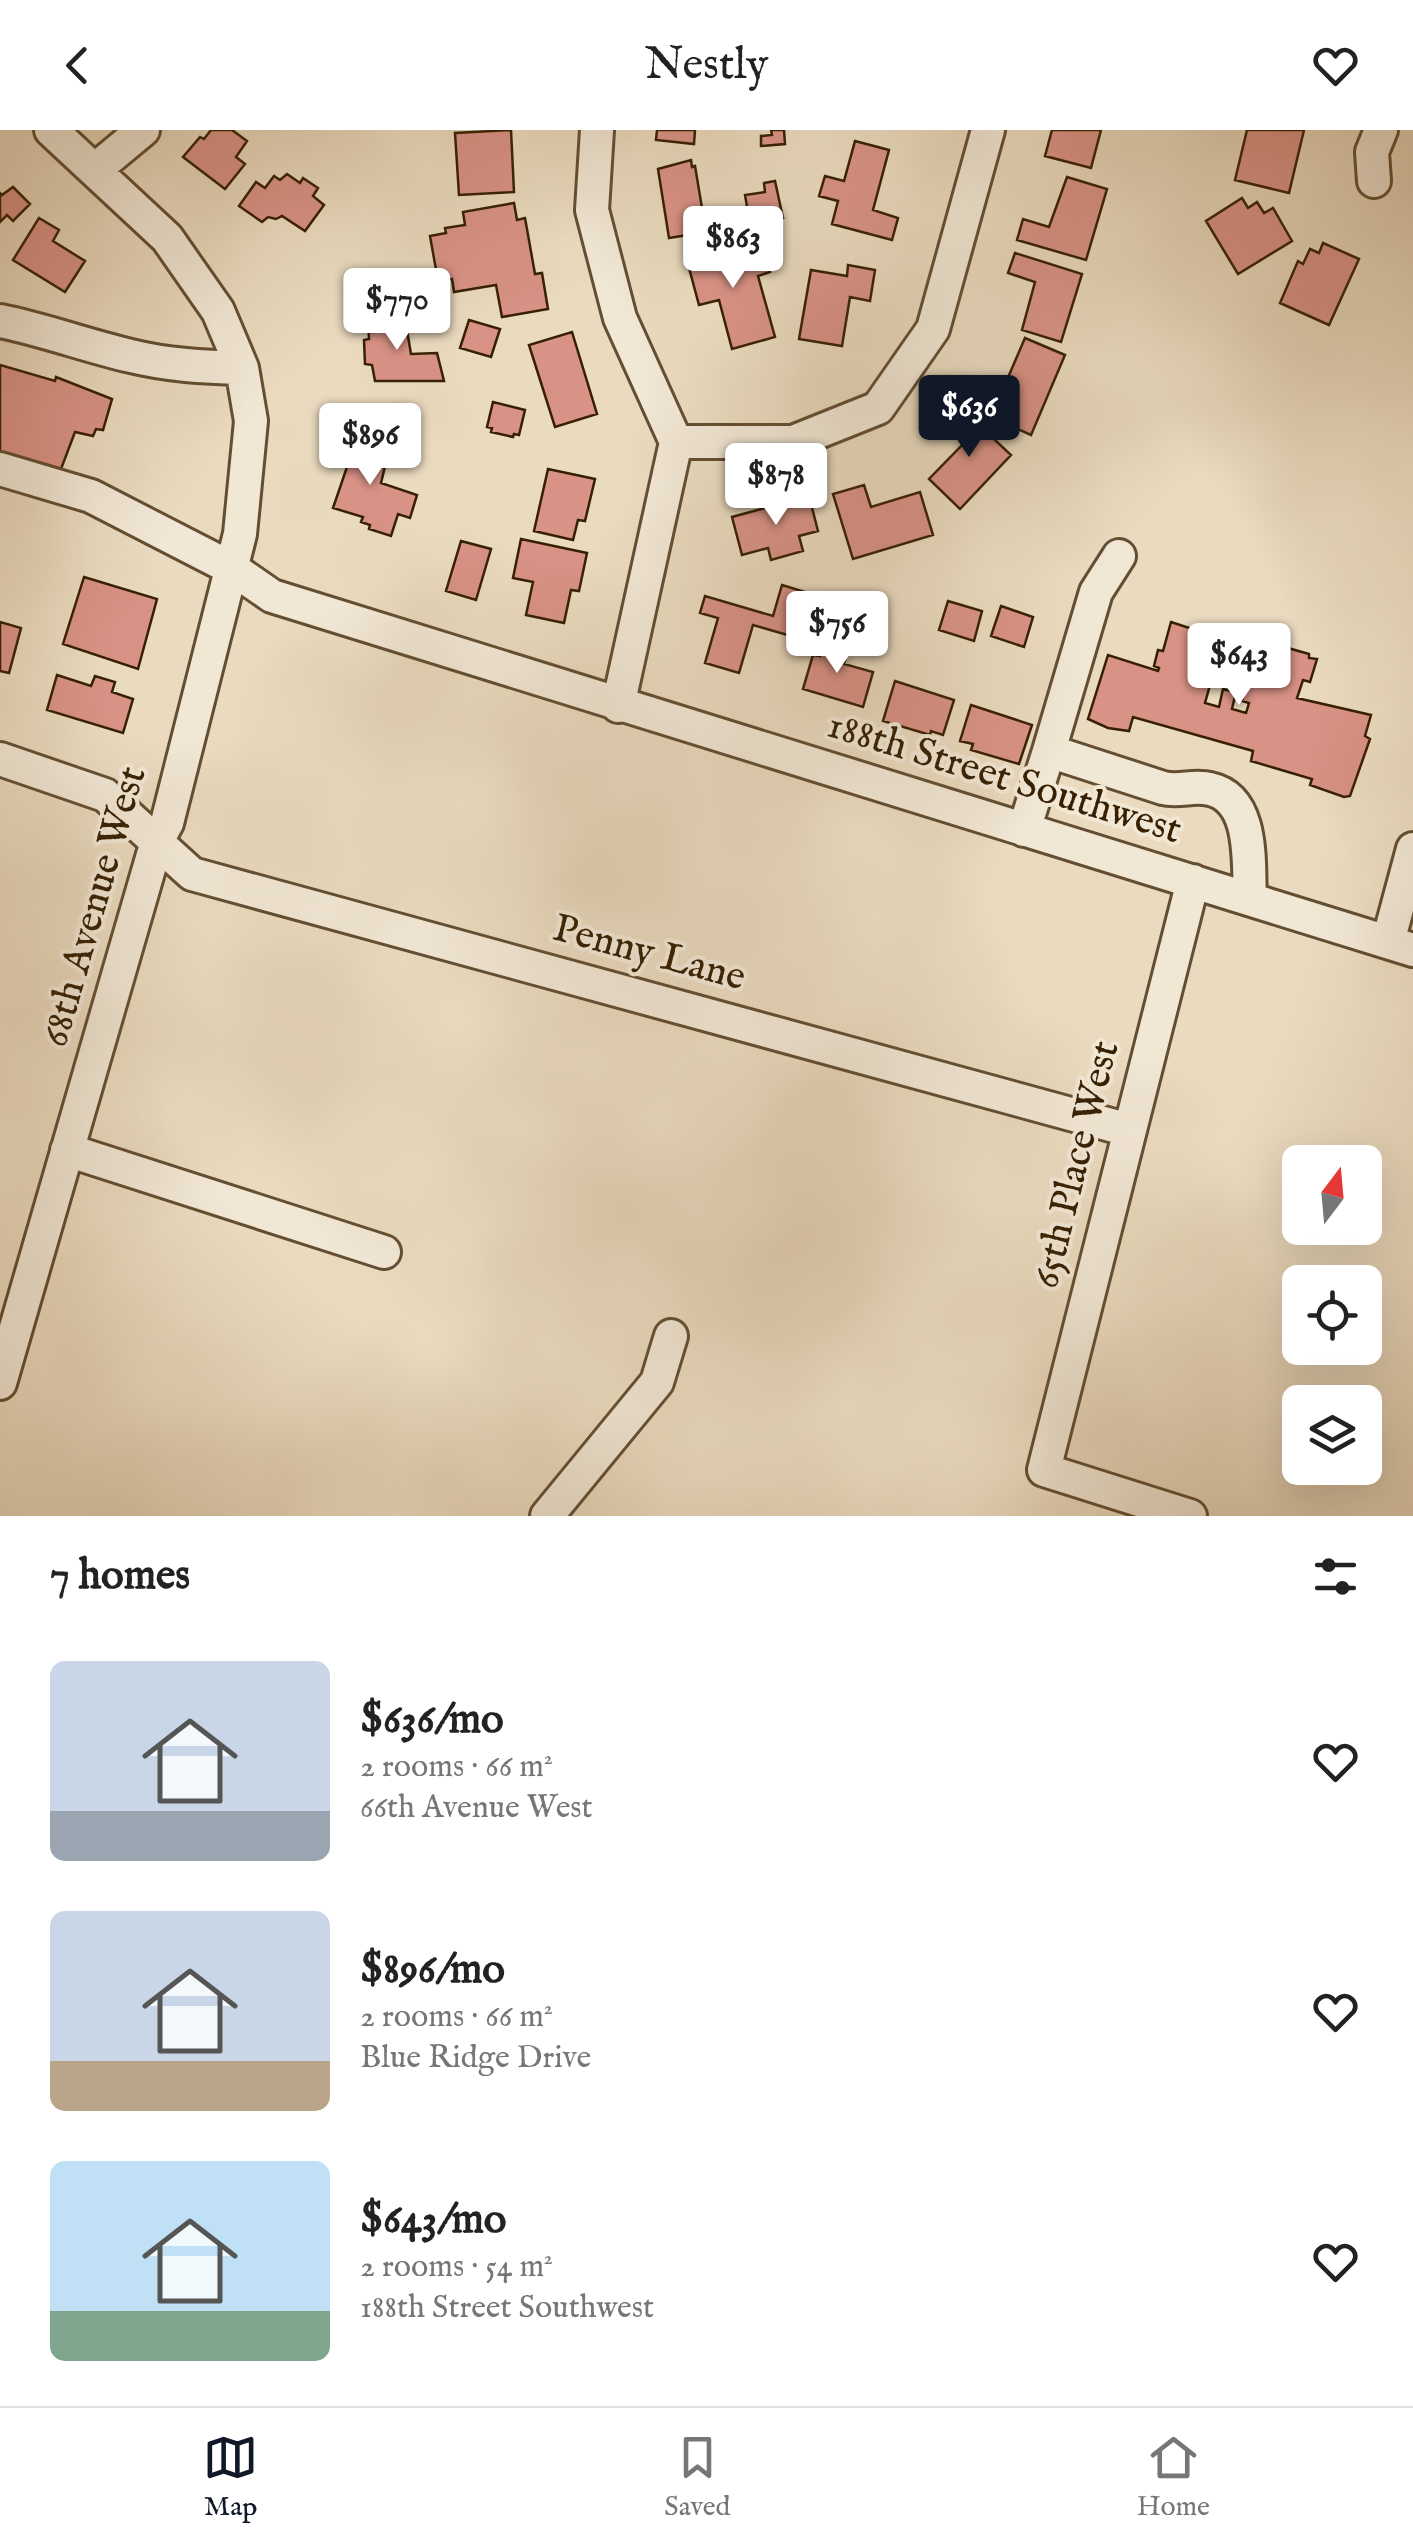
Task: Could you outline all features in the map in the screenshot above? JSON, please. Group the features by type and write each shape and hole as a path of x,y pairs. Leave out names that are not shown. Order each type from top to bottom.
{"street":[{"name":"68th Avenue West","path":"0,1383 8,1325 67,1150 157,842 167,823 218,613 233,569 247,481 251,421 242,368 218,311 168,238 50,130"},
{"path":"96,169 143,130"},
{"path":"597,130 592,210 620,318 676,442 618,706"},
{"path":"676,442 793,442 878,408 933,329 988,130"},
{"path":"1374,181 1372,152 1381,130"},
{"path":"0,321 50,331 130,356 189,366 242,368"},
{"name":"188th Street Southwest","path":"0,470 91,496 233,569 272,596 1400,946"},
{"path":"1024,830 1096,592 1120,556"},
{"path":"1049,750 1163,788 1212,789 1229,798 1239,811 1246,838 1250,899"},
{"name":"Penny Lane","path":"0,759 105,795 192,874 1129,1130"},
{"path":"1400,946 1413,849"},
{"name":"65th Place West","path":"1190,1516 1044,1470 1193,882"},
{"path":"67,1150 384,1252"},
{"path":"546,1516 657,1382 671,1336"}],"building":[{"path":"211,130 232,130 247,141 236,157 245,164 225,189 183,157"},
{"path":"511,130 514,192 459,195 455,133"},
{"path":"657,130 695,130 694,144 656,140"},
{"path":"771,130 784,130 785,144 761,146 761,136 772,135"},
{"path":"1052,130 1101,130 1091,168 1045,156"},
{"path":"1247,130 1304,130 1289,193 1235,180"},
{"path":"855,141 889,150 873,210 898,218 892,240 832,224 838,201 819,196 825,176 844,181"},
{"path":"691,160 706,232 669,238 658,169"},
{"path":"287,174 318,188 313,196 324,205 305,231 282,216 268,217 262,222 239,206 256,182 265,188 274,176 280,180"},
{"path":"1067,177 1107,189 1086,260 1017,240 1023,219 1049,227"},
{"path":"775,181 783,218 750,224 745,195 765,192 764,183"},
{"path":"13,187 30,204 13,221 7,215 0,222 0,193"},
{"path":"1242,198 1248,208 1257,202 1264,213 1273,208 1292,241 1238,274 1206,221"},
{"path":"514,203 517,220 525,218 535,274 542,273 548,309 502,317 496,285 454,292 452,279 438,281 430,236 446,233 445,228 465,225 463,212"},
{"path":"39,218 59,230 53,241 85,261 65,292 13,260"},
{"path":"730,240 736,263 766,257 770,272 758,276 775,337 732,349 719,300 699,305 685,253"},
{"path":"1323,243 1359,259 1329,325 1280,303 1298,261 1303,264 1310,249 1319,253"},
{"path":"1015,253 1082,274 1061,342 1022,330 1035,282 1008,273"},
{"path":"848,265 875,270 870,301 850,297 842,346 799,339 811,270 847,276"},
{"path":"404,313 411,354 437,353 444,381 375,381 372,365 365,364 368,317"},
{"path":"469,320 500,329 491,357 460,348"},
{"path":"572,332 597,414 555,427 529,345"},
{"path":"1025,338 1065,355 1031,435 991,417"},
{"path":"0,365 55,381 56,377 112,399 103,430 96,429 93,436 75,432 61,469 0,451"},
{"path":"493,402 525,410 519,435 491,432 492,428 487,427"},
{"path":"960,407 1011,455 960,509 929,479 964,443 944,423"},
{"path":"339,439 388,454 381,483 417,495 410,518 398,514 391,536 369,529 370,525 361,522 363,517 333,508 347,467 331,462"},
{"path":"548,469 595,479 585,521 578,520 573,540 534,531"},
{"path":"864,485 871,507 920,492 933,535 853,559 833,494"},
{"path":"809,496 818,531 799,536 803,551 771,560 768,548 742,555 732,517"},
{"path":"521,539 587,553 579,591 571,590 564,623 526,615 533,582 513,578"},
{"path":"461,541 491,549 476,600 446,591"},
{"path":"84,577 157,599 138,669 63,644"},
{"path":"782,585 818,596 805,640 753,625 739,673 705,663 718,618 700,613 705,596 773,616"},
{"path":"948,601 982,611 974,641 939,630"},
{"path":"1001,606 1033,617 1024,647 991,636"},
{"path":"0,622 21,628 9,673 0,671"},
{"path":"1171,622 1223,639 1205,703 1219,707 1223,689 1236,692 1232,709 1246,713 1249,703 1242,701 1260,640 1317,659 1310,682 1303,680 1297,698 1371,715 1365,736 1370,739 1350,796 1310,785 1312,779 1251,761 1253,751 1133,717 1129,731 1108,728 1088,719 1108,655 1158,671 1154,666 1158,650 1163,651"},
{"path":"824,641 849,648 844,664 873,672 863,707 803,689 813,655 820,656"},
{"path":"57,675 91,686 95,676 115,682 112,692 133,699 123,733 47,710"},
{"path":"895,681 954,700 943,735 883,721"},
{"path":"971,705 1032,725 1019,764 971,750 973,744 960,741"}]}
